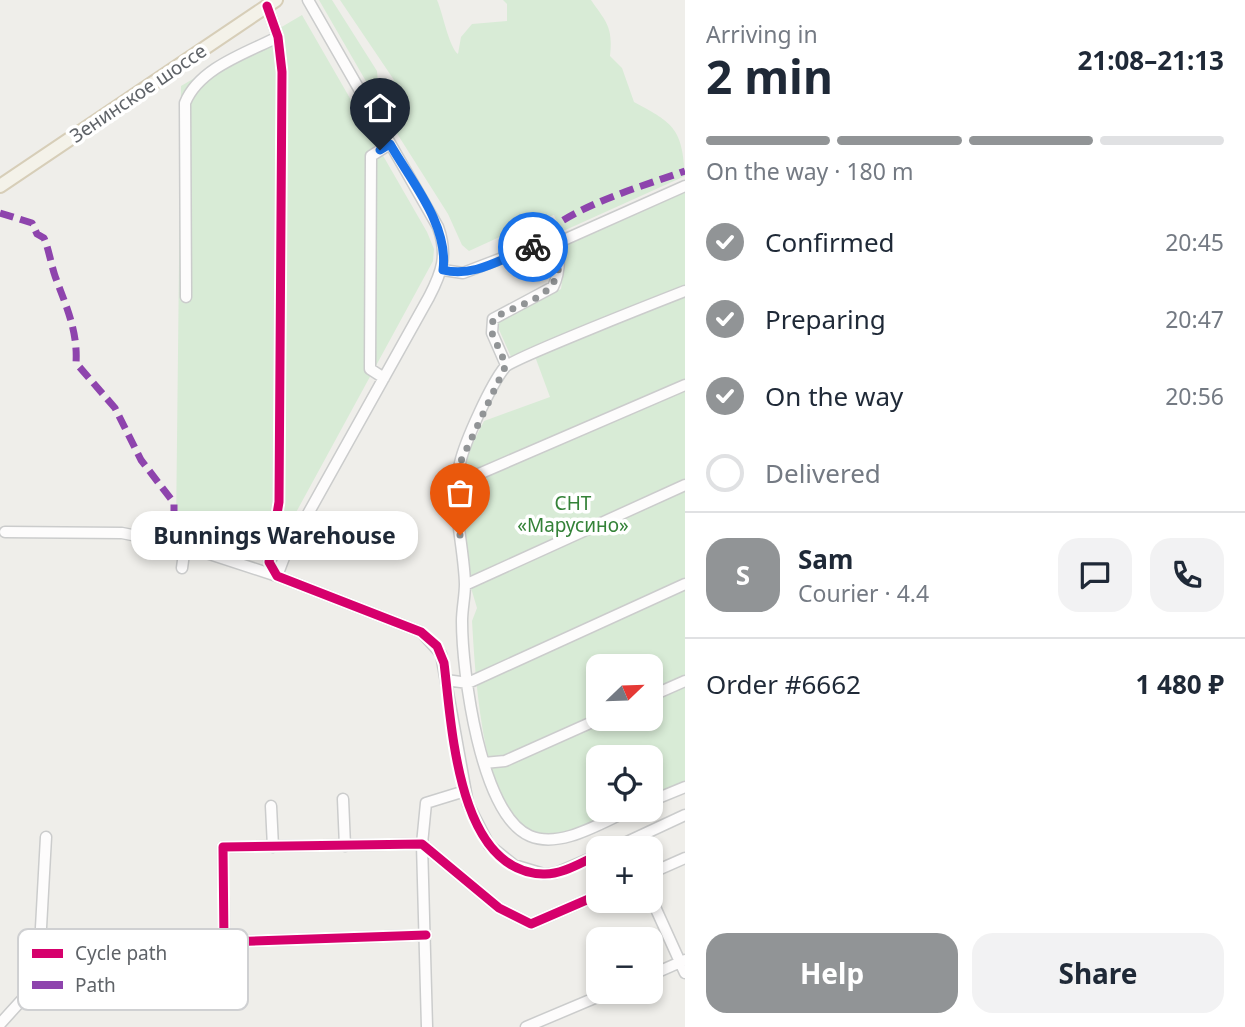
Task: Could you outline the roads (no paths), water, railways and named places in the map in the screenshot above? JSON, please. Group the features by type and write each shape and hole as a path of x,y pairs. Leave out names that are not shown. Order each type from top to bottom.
{"main road":[{"name":"Зенинское шоссе","path":"0,186 271,3"}],"street":[{"path":"277,576 285,555 443,270 444,243 438,227 308,0"},
{"path":"271,3 282,72 279,502 269,555 269,562 277,576"},
{"path":"186,297 186,103 190,91 204,77 278,37"},
{"path":"384,377 370,369 371,156 390,144"},
{"path":"443,270 463,274 531,247 557,243 685,186"},
{"path":"506,365 492,333 493,318 554,286 559,256 557,243"},
{"path":"601,822 562,838 541,840 521,831 500,805 484,763 468,683 462,622 465,585 458,483 460,463 506,365 685,290"},
{"path":"458,483 685,385"},
{"path":"465,585 685,485"},
{"path":"5,531 122,533 186,546 277,576 421,632 437,646 446,680 465,791 480,832 500,856 532,873 556,873 586,860"},
{"path":"182,568 186,546"},
{"path":"446,680 468,683 685,583"},
{"path":"663,691 685,681"},
{"path":"484,763 505,761 586,725"},
{"path":"663,797 685,787"},
{"path":"427,1027 422,845 426,803 465,791"},
{"path":"343,799 345,846"},
{"path":"271,806 273,847"},
{"path":"639,836 685,815"},
{"path":"41,929 46,837"},
{"path":"224,929 223,847 422,845 499,908 531,924 586,900"},
{"path":"663,868 685,858"},
{"path":"658,913 683,965 663,971"},
{"path":"248,941 426,935"},
{"path":"526,1027 586,1002"},
{"path":"0,1024 18,1004"}],"place":[{"name":"Bunnings Warehouse","path":"460,535"}],"park label":[{"name":"СНТ «Марусино»","path":"573,514"}]}
